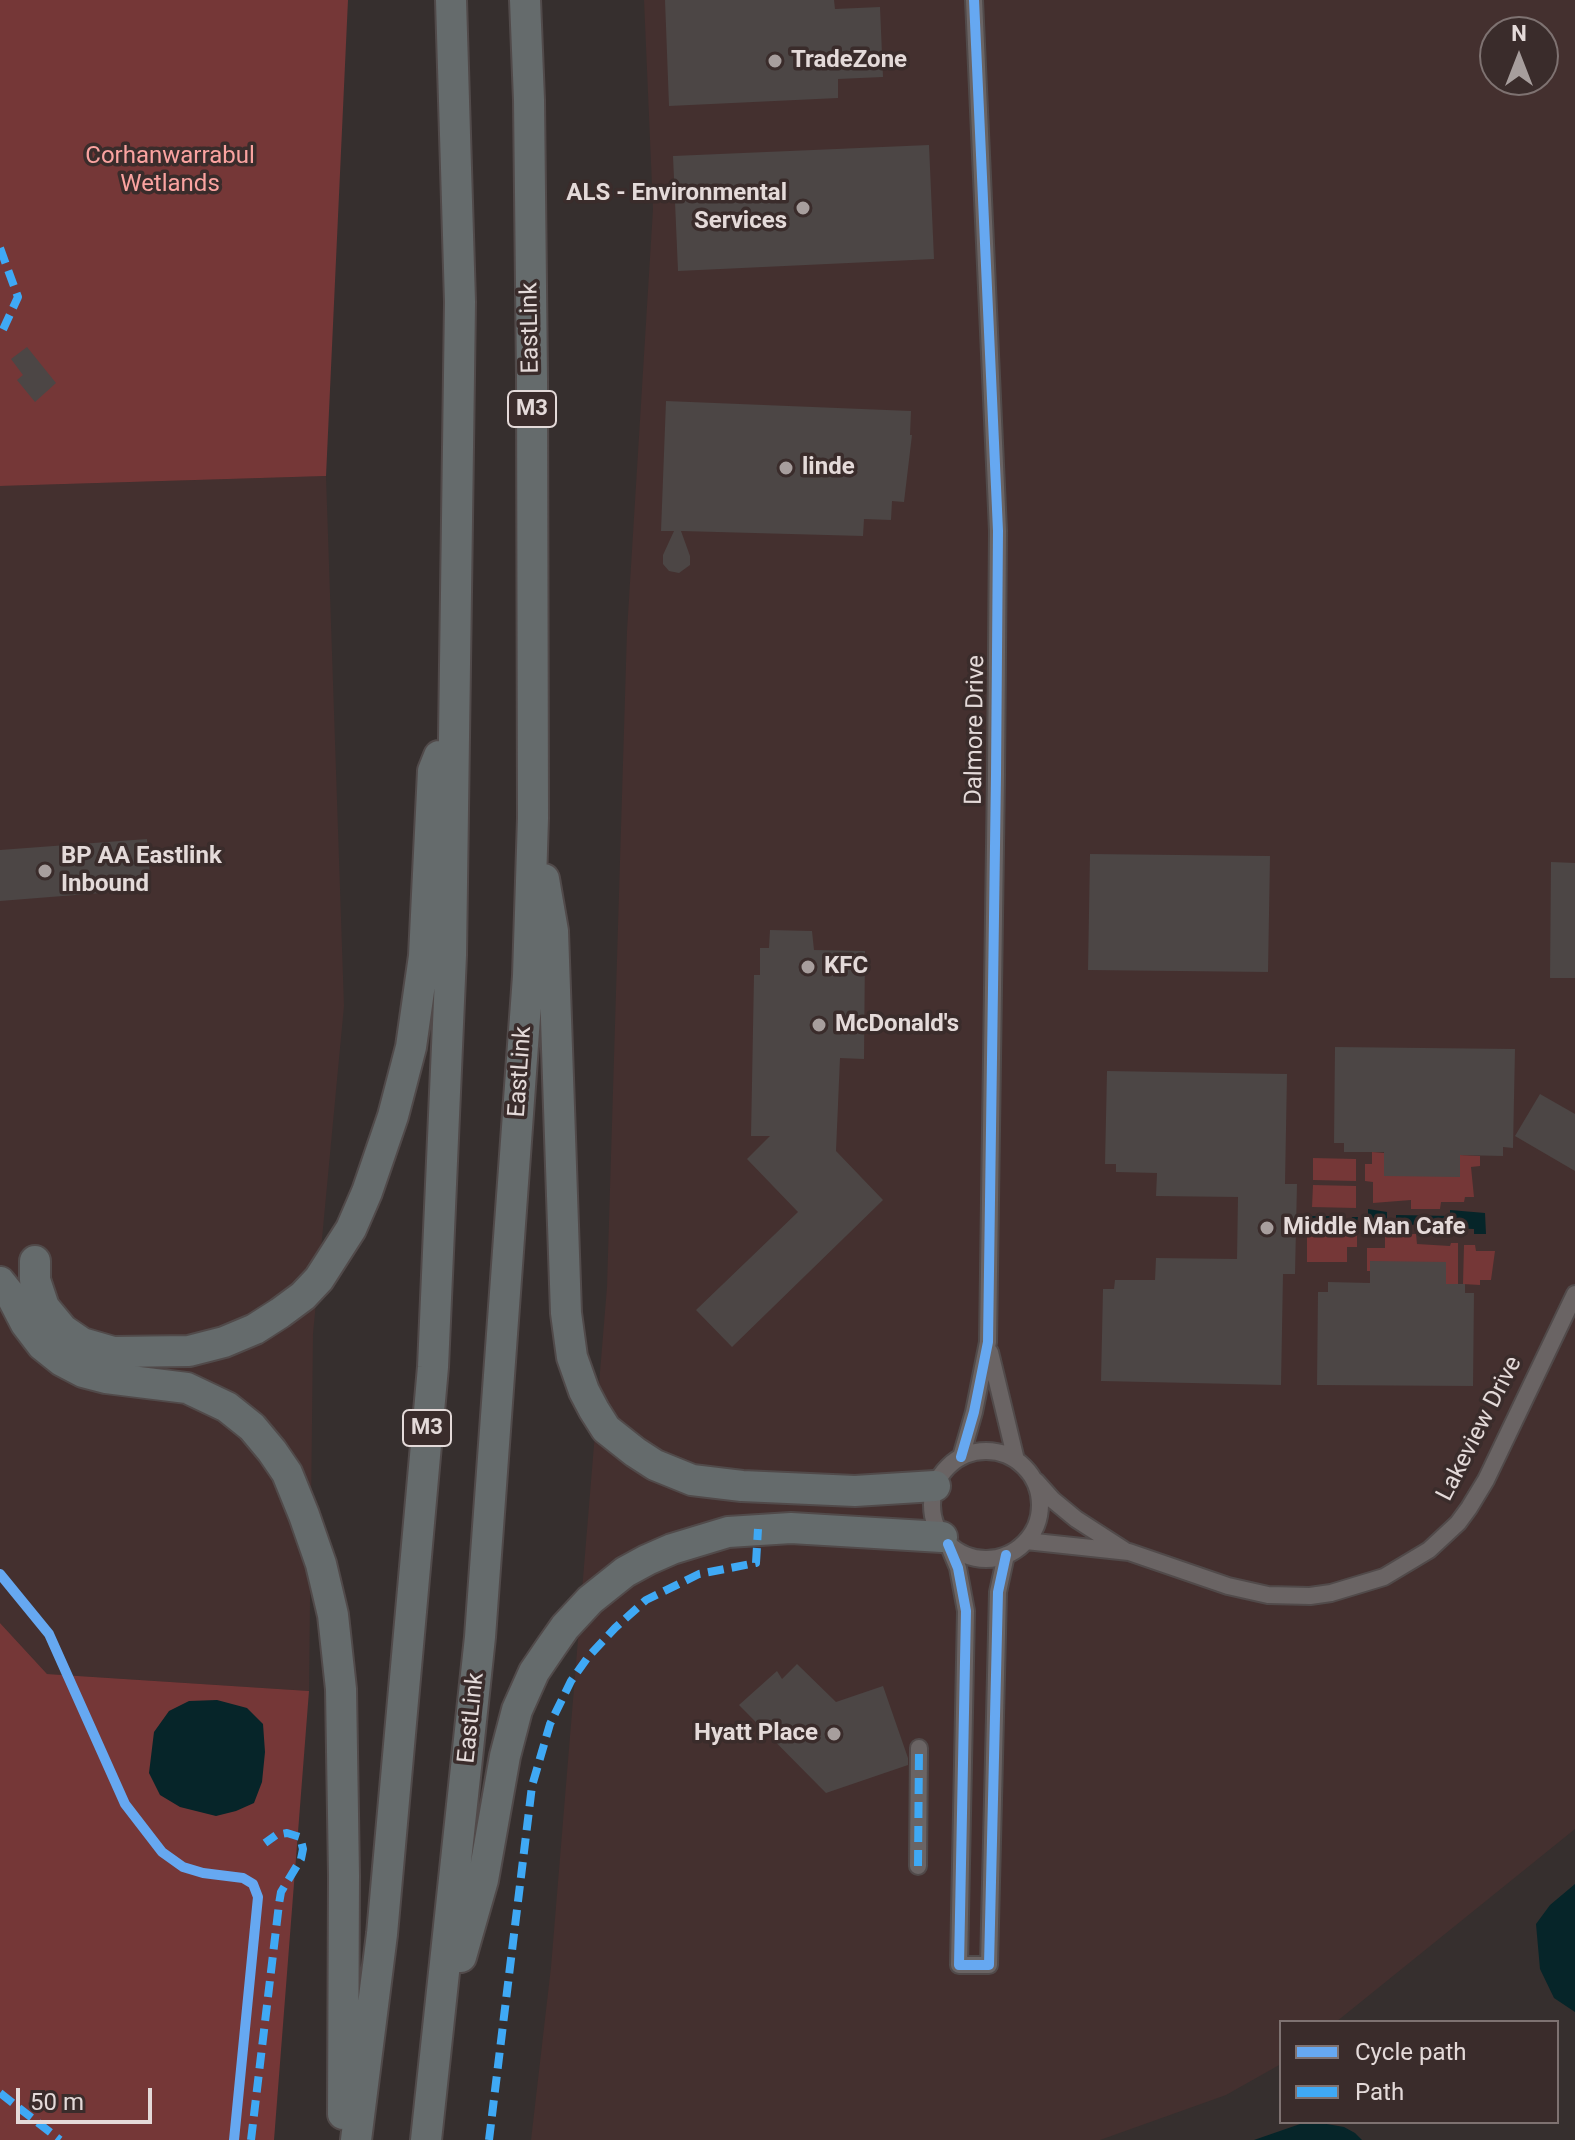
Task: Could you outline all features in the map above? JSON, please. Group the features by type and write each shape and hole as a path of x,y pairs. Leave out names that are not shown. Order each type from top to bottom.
{"highway":[{"name":"M3","path":"356,2140 382,1934 433,1367 451,955 456,713 460,302 451,0"},
{"name":"EastLink","path":"426,2140 480,1637 528,976 533,818 529,100 525,0"},
{"path":"35,1261 35,1280 44,1307 63,1330 82,1343 113,1352 189,1351 224,1342 255,1329 280,1313 319,1279 351,1229 367,1192 411,1047 424,956 433,771 456,713"},
{"path":"533,818 553,931 568,1335 578,1374 594,1410 606,1429 635,1452 655,1465 692,1480 742,1486 855,1491 935,1486"},
{"path":"0,1282 42,1345 62,1361 83,1372 106,1378 187,1388 227,1407 252,1427 272,1451 287,1473 304,1515 321,1564 333,1615 341,1689 343,2140"},
{"path":"438,2036 483,1880 505,1756 517,1710 534,1672 565,1627 590,1600 625,1572 647,1560 728,1532 791,1528 945,1540"}],"street":[{"name":"Dalmore Drive","path":"961,1457 988,1342 998,531 974,0"},
{"name":"Lakeview Drive","path":"1026,1541 1129,1552 1228,1586 1268,1595 1310,1596 1369,1584 1400,1569 1442,1539 1469,1508 1575,1294"},
{"name":"Dalmore Drive","path":"988,1342 1002,1412 1016,1460"},
{"path":"945,1540 961,1553 991,1559 1006,1555 1026,1541 1039,1516 1040,1502 1030,1474 1016,1460 989,1451 961,1457 950,1464 935,1486 932,1512 945,1540 958,1568 966,1611 959,1965 989,1965 998,1592 1006,1555"},
{"name":"Lakeview Drive","path":"1030,1474 1053,1500 1076,1519 1129,1552"},
{"path":"918,1866 919,1748"},
{"path":"962,1822 992,1823"}],"shaded area":[{"path":"644,0 1575,0 1575,1829 1338,2020 1279,2020 1279,2065 1226,2095 1100,2140 531,2140 551,1967 607,1287 627,631 653,209"},
{"path":"326,476 344,1006 313,1334 309,1691 47,1674 0,1623 0,486"}],"green space":[{"name":"Corhanwarrabul Wetlands","path":"0,0 348,0 326,476 0,486"},
{"path":"1372,1152 1460,1176 1460,1155 1480,1156 1480,1166 1471,1167 1474,1197 1465,1197 1464,1202 1441,1202 1440,1209 1411,1209 1411,1200 1373,1203 1373,1182 1365,1181 1365,1164 1372,1164"},
{"path":"1313,1158 1356,1159 1356,1181 1313,1180"},
{"path":"1313,1185 1356,1186 1356,1208 1312,1207"},
{"path":"1307,1225 1349,1228 1349,1233 1357,1233 1357,1247 1347,1247 1347,1262 1307,1262"},
{"path":"1385,1234 1416,1234 1417,1244 1450,1246 1451,1243 1458,1243 1458,1284 1446,1284 1370,1261 1370,1271 1367,1271 1367,1248 1385,1248"},
{"path":"1464,1245 1475,1245 1476,1251 1495,1251 1491,1280 1480,1280 1480,1285 1463,1284"},
{"path":"0,1623 47,1674 309,1691 274,2140 0,2140"}],"water":[{"path":"1368,1209 1387,1212 1387,1219 1396,1219 1396,1215 1450,1216 1450,1210 1485,1213 1486,1234 1474,1234 1474,1229 1451,1226 1444,1226 1443,1232 1429,1232 1428,1225 1368,1224"},
{"path":"1310,1216 1330,1216 1330,1220 1358,1217 1357,1223 1349,1224 1349,1228 1310,1225"},
{"path":"217,1700 247,1708 263,1724 265,1752 262,1782 254,1803 216,1816 180,1807 160,1795 149,1773 154,1732 169,1711 189,1701"},
{"path":"1575,1884 1575,2012 1554,1998 1540,1969 1536,1924 1550,1905"},
{"path":"1300,2124 1327,2124 1344,2127 1362,2140 1254,2140"}],"building":[{"name":"TradeZone","path":"665,0 834,0 835,9 880,7 883,77 838,79 838,98 669,106"},
{"name":"ALS - Environmental Services","path":"929,145 934,259 678,271 673,156"},
{"path":"27,347 56,383 35,402 17,380 23,375 11,359"},
{"name":"linde","path":"666,401 911,411 912,435 904,502 892,501 891,520 864,519 863,536 681,531 690,565 679,573 669,571 663,564 663,555 674,531 661,531"},
{"path":"147,839 151,889 0,901 0,850"},
{"path":"1090,854 1270,856 1268,972 1088,970"},
{"path":"1551,862 1575,863 1575,978 1550,978"},
{"path":"770,930 812,931 814,950 865,951 864,1059 840,1058 836,1151 883,1200 732,1347 696,1310 798,1212 747,1159 770,1136 751,1136 754,975 760,975 760,948 769,948"},
{"path":"1335,1047 1515,1049 1513,1148 1503,1147 1503,1156 1460,1155 1460,1177 1384,1176 1384,1152 1344,1152 1344,1143 1334,1143"},
{"path":"1107,1071 1287,1074 1285,1184 1297,1184 1295,1274 1283,1274 1281,1385 1101,1381 1103,1289 1114,1289 1115,1280 1155,1280 1156,1258 1237,1259 1238,1197 1156,1196 1157,1173 1116,1172 1116,1164 1105,1164"},
{"path":"1540,1094 1575,1114 1575,1171 1515,1136"},
{"path":"1370,1261 1446,1262 1446,1284 1465,1284 1465,1293 1474,1293 1473,1386 1317,1385 1318,1292 1328,1292 1328,1282 1370,1283"},
{"name":"Hyatt Place","path":"797,1664 836,1702 883,1686 908,1765 826,1793 739,1705 777,1671 782,1679"}],"marked path":[{"path":"0,248 18,297 0,336"},
{"path":"489,2140 532,1786 550,1724 571,1681 615,1628 646,1600 699,1574 756,1563 758,1529"},
{"path":"918,1866 919,1748"},
{"path":"251,2140 281,1892 301,1859 303,1849 300,1837 287,1833 276,1835 265,1843"},
{"path":"0,2093 60,2140"}],"cycle path":[{"path":"961,1457 988,1342 996,775 998,531 974,0"},
{"path":"948,1544 958,1568 966,1611 959,1965 989,1965 998,1592 1006,1555"},
{"path":"0,1574 49,1634 125,1804 162,1852 183,1867 243,1878 253,1884 258,1897 234,2140"}],"place":[{"name":"TradeZone","path":"775,61"},
{"name":"ALS - Environmental Services","path":"803,208"},
{"name":"linde","path":"786,468"},
{"name":"BP AA Eastlink Inbound","path":"45,871"},
{"name":"KFC","path":"808,967"},
{"name":"McDonald's","path":"819,1025"},
{"name":"Middle Man Cafe","path":"1267,1228"},
{"name":"Hyatt Place","path":"834,1734"}]}
